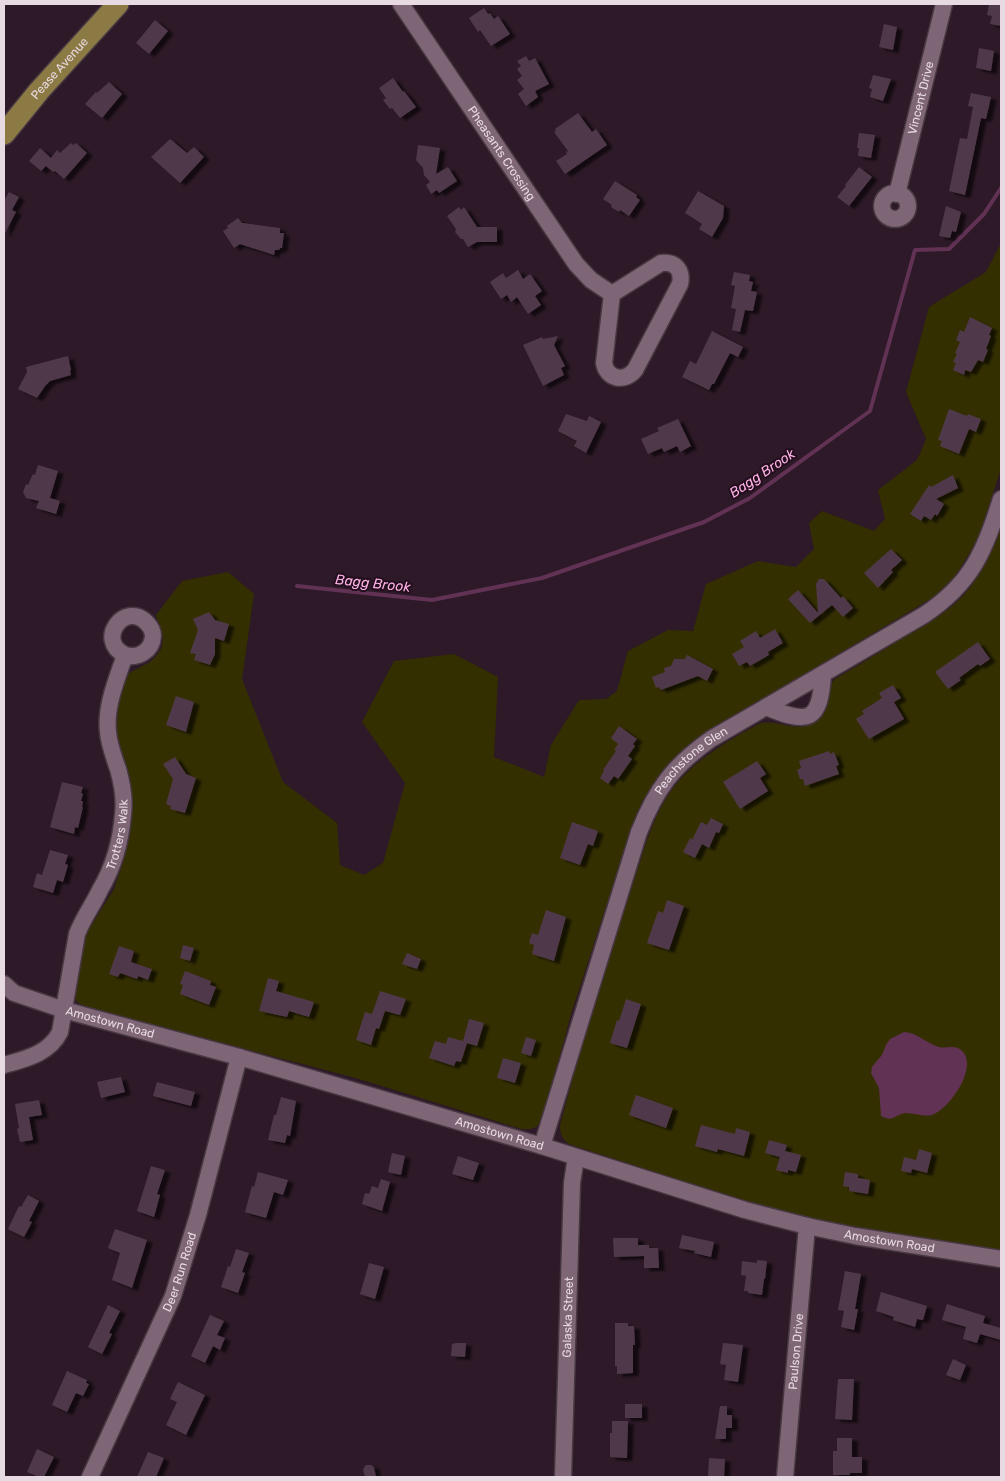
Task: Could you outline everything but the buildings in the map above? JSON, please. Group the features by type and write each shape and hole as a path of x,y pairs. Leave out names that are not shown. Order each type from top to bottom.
{"main road":[{"name":"Pease Avenue","path":"4,134 39,91 118,4"}],"street":[{"name":"Pheasants Crossing","path":"401,4 576,264 591,280 612,294"},
{"name":"Vincent Drive","path":"898,194 944,4"},
{"path":"666,262 674,265 680,273 680,284 635,370 629,376 622,378 612,376 605,365 612,294 661,263 666,262"},
{"name":"Peachstone Glen","path":"542,1146 639,832 653,801 667,779 684,760 711,739 924,615 947,598 974,565 985,545 1001,499"},
{"name":"Trotters Walk","path":"4,1065 37,1054 53,1043 60,1032 77,934 104,884 113,860 122,824 123,797 110,745 107,719 125,655"},
{"path":"766,707 782,714 796,717 807,717 816,712 820,700 822,674"},
{"name":"Amostown Road","path":"4,984 14,993 64,1010 239,1057 542,1146 745,1210 855,1236 1001,1259"},
{"name":"Deer Run Road","path":"90,1477 173,1296 198,1215 239,1057"},
{"name":"Galaska Street","path":"563,1477 572,1183 576,1157"},
{"name":"Paulson Drive","path":"785,1477 807,1226"}],"shaded area":[{"path":"1001,243 1001,469 978,539 946,588 703,735 664,769 642,802 633,824 572,1011 542,1121 538,1126 530,1129 521,1129 359,1079 83,1006 76,1001 74,991 84,942 88,931 114,889 123,862 131,823 132,802 115,732 119,696 129,673 150,662 162,647 163,637 156,615 182,581 228,572 254,594 242,679 283,782 337,823 340,865 364,875 383,863 405,783 362,722 394,661 454,654 498,677 494,757 544,777 551,745 579,700 606,699 617,691 628,651 668,630 693,631 706,584 758,561 796,567 814,549 809,523 822,511 874,531 885,519 878,490 917,460 926,439 906,392 929,307 986,272"},
{"path":"1001,528 1001,1250 876,1231 786,1212 719,1193 569,1144 562,1136 560,1125 587,1026 646,843 658,813 667,797 697,763 722,745 761,723 767,722 799,727 813,723 822,712 828,691 835,679 929,623 962,597 983,568"},
{"path":"904,1032 914,1034 939,1047 958,1048 966,1057 967,1066 965,1076 954,1096 939,1111 932,1115 906,1113 889,1119 881,1116 879,1088 871,1073 872,1067 882,1055 890,1039"}],"waterway":[{"name":"Bagg Brook","path":"297,586 432,600 542,578 704,522 750,498 870,411 915,250 949,249 984,214 1001,188"}]}
